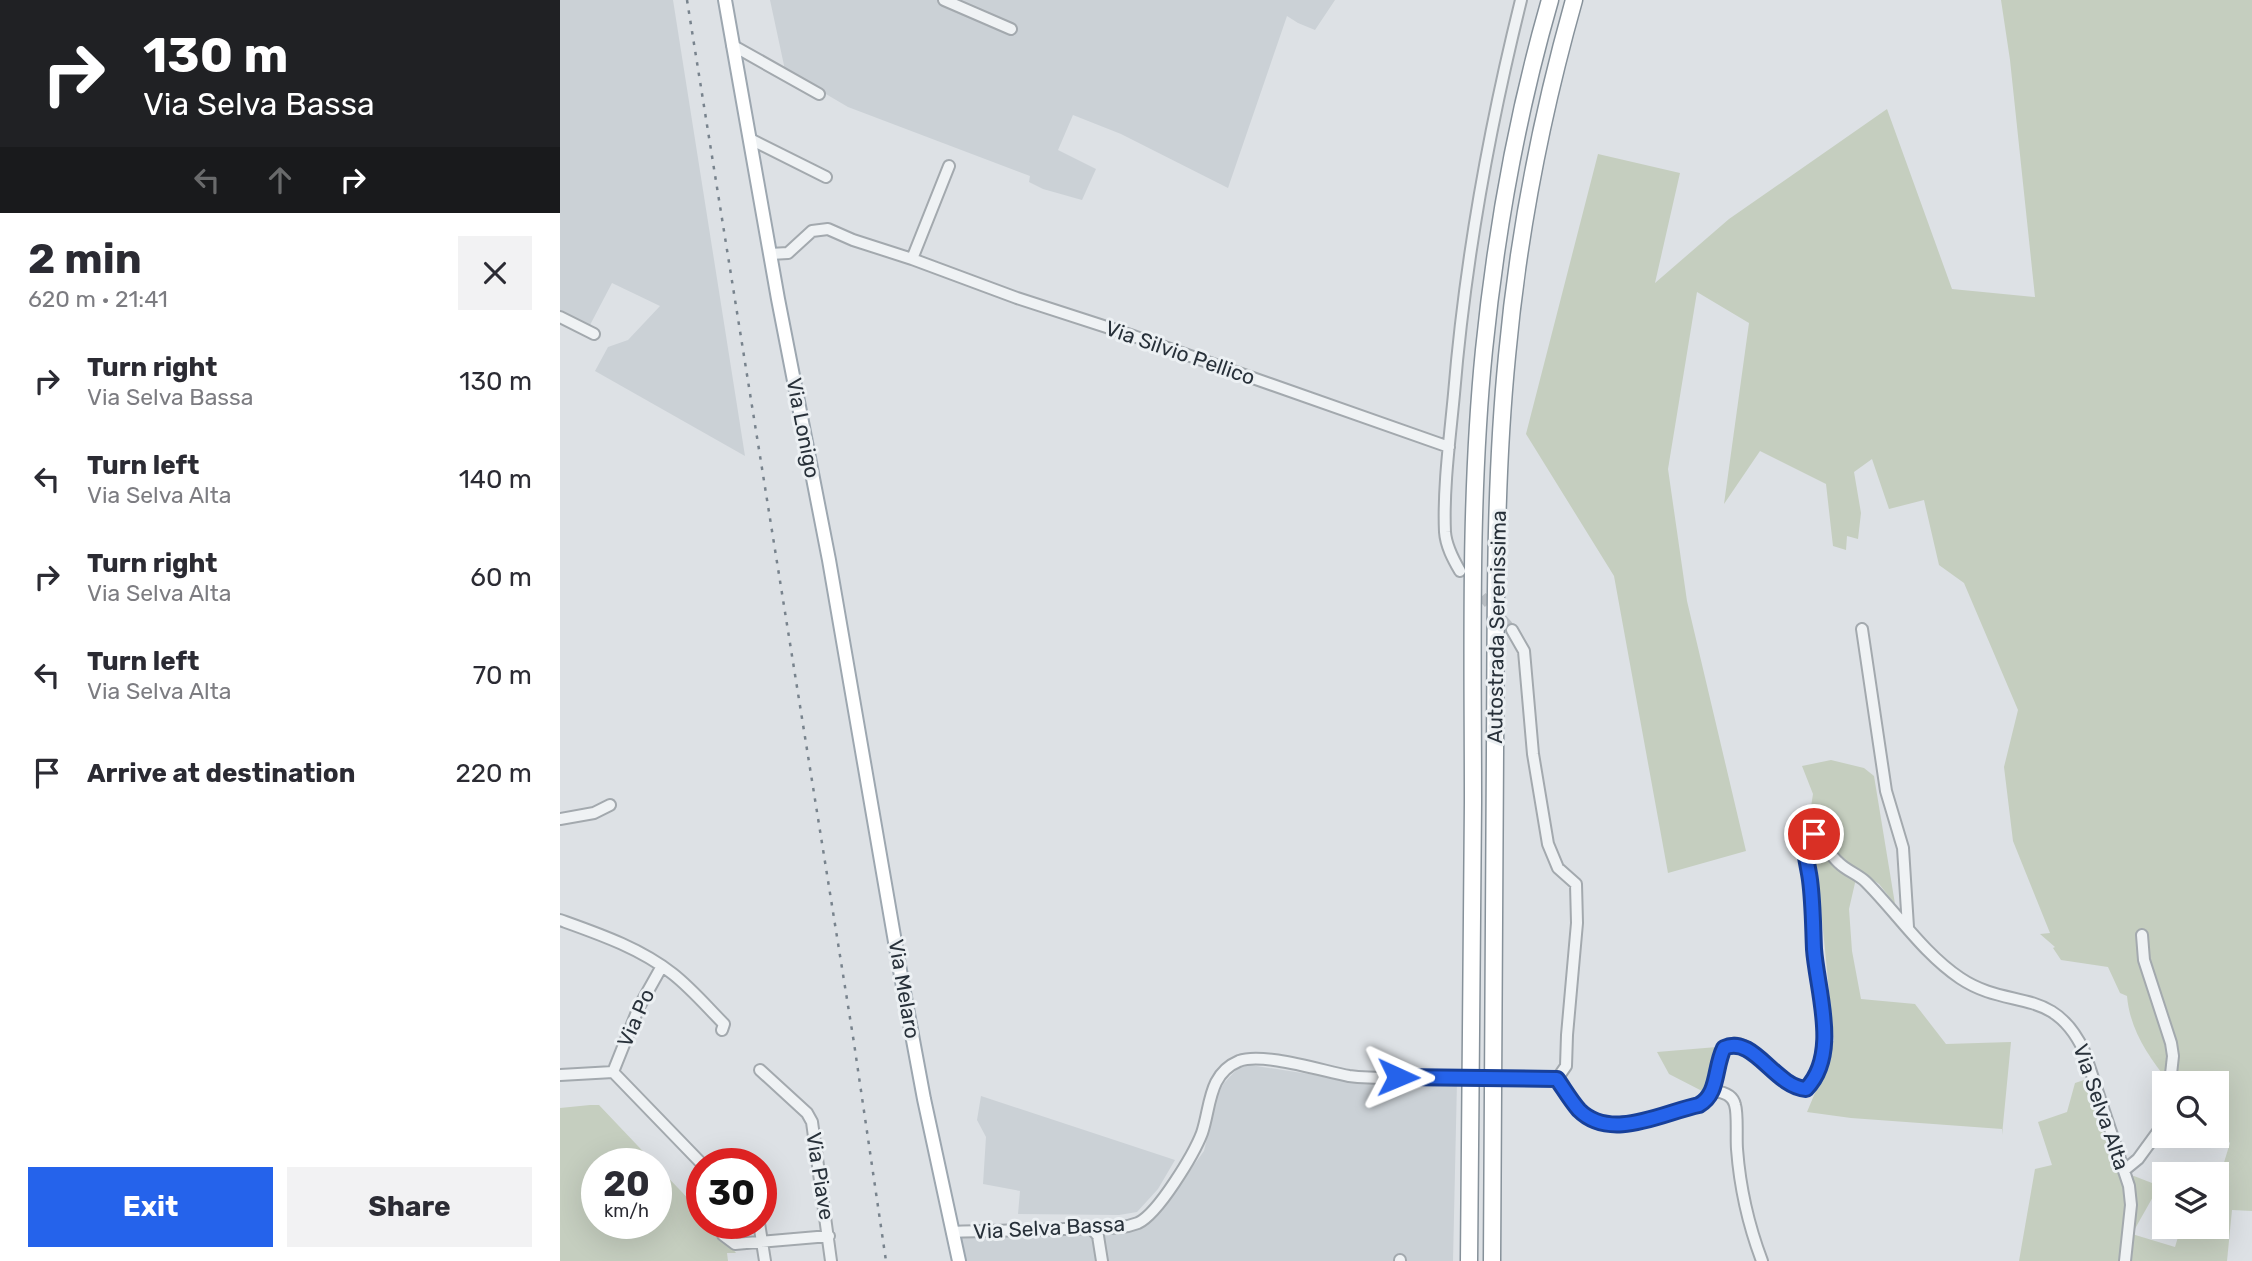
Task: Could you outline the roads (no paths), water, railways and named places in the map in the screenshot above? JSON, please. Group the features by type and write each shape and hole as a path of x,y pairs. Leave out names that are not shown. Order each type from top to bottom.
{"highway":[{"name":"Autostrada Serenissima","path":"1469,1261 1473,1000 1473,627 1478,424 1490,296 1505,198 1517,129 1550,0"},
{"name":"Autostrada Serenissima","path":"1492,1261 1496,633 1501,428 1513,303 1529,194 1552,80 1574,0"}],"main road":[{"name":"Via Lonigo","path":"725,0 855,716"},
{"name":"Via Melaro","path":"855,716 924,1099 959,1261"}],"street":[{"path":"944,0 1011,29"},
{"path":"1460,571 1450,555 1445,533 1449,447 1459,338 1489,149 1521,0"},
{"path":"732,45 819,94"},
{"path":"751,140 826,177"},
{"path":"912,259 949,166"},
{"name":"Via Silvio Pellico","path":"770,254 788,253 812,231 828,229 1017,298 1125,333 1449,447"},
{"path":"560,317 594,334"},
{"path":"1862,629 1886,791 1903,848 1908,927"},
{"path":"1512,630 1524,651 1534,754 1548,844 1558,868 1576,884 1577,923 1566,1066 1557,1079 1580,1111 1607,1124 1631,1123 1699,1105 1714,1091 1729,1096 1735,1104 1743,1206 1762,1261"},
{"path":"560,819 594,813 610,805"},
{"name":"Via Selva Alta","path":"1714,1091 1720,1057 1724,1048 1729,1045 1744,1046 1785,1082 1799,1089 1806,1089 1816,1075 1826,1025 1815,951 1805,845 1806,832 1811,831 1829,854 1866,881 1936,957 1961,979 1976,987 2058,1013 2076,1033 2123,1168 2130,1196 2125,1261"},
{"name":"Via Po","path":"560,919 645,955 675,976 724,1024 722,1030"},
{"path":"2142,935 2144,960 2171,1043 2171,1071"},
{"name":"Via Po","path":"613,1072 639,1007 662,967"},
{"name":"Via Selva Bassa","path":"952,1232 1126,1227 1141,1221 1157,1207 1194,1149 1202,1133 1217,1078 1237,1062 1248,1059 1351,1076 1557,1079"},
{"name":"Via Piave","path":"760,1070 807,1114 812,1122 831,1261"},
{"path":"560,1075 613,1072 687,1148"},
{"path":"2123,1168 2138,1159 2152,1140"},
{"path":"1088,1228 1098,1236 1102,1261"},
{"path":"728,1239 735,1244 749,1244 763,1240 829,1236"},
{"path":"763,1240 765,1261"}],"tunnel":[{"path":"1472,585 1512,630"}],"railway":[{"path":"687,0 854,1043 886,1261"}]}
